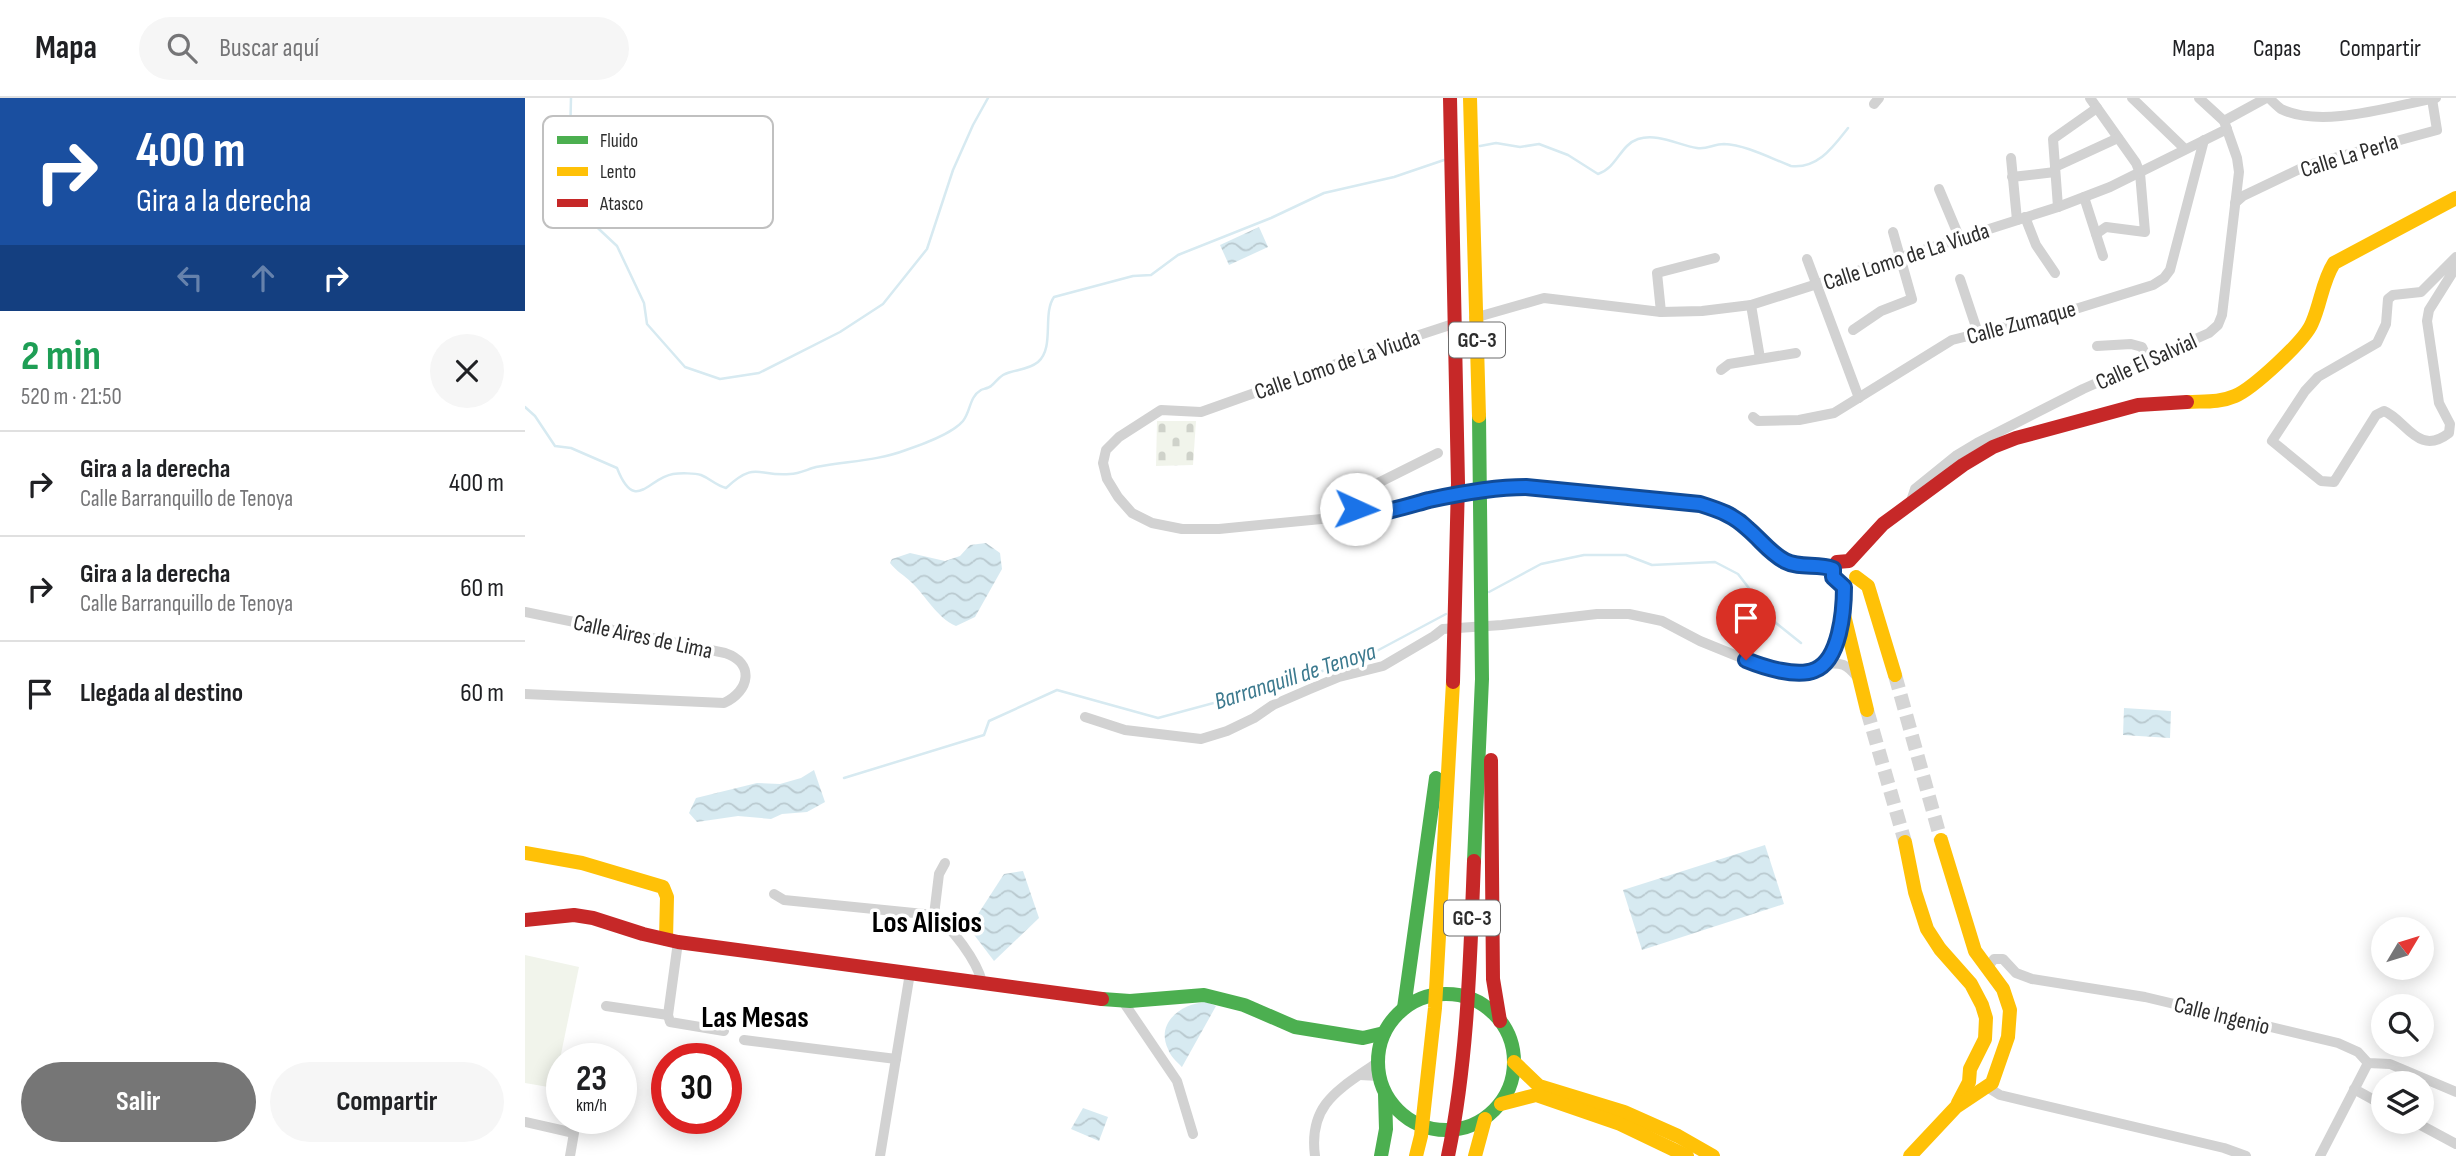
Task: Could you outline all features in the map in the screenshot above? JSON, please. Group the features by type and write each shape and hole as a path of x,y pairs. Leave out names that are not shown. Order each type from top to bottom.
{"main road":[{"name":"GC-3","path":"1416,1156 1421,1136 1435,1008 1458,483 1450,98"},
{"name":"GC-3","path":"1448,1156 1455,1122 1469,988 1487,677 1470,98"},
{"path":"1895,675 1868,586 1833,577 1833,569 1841,561 1849,561 1883,524 1962,465 1993,447 2016,438 2138,405 2220,401 2236,396 2254,385 2303,337 2315,317 2326,276 2334,263 2456,198"},
{"path":"1849,561 1856,570 1850,582 1844,614 1867,710"},
{"path":"1487,677 1493,968 1500,1021"},
{"path":"1404,1008 1449,686"},
{"path":"1910,1156 1979,1086 1992,1083 2008,1037 2010,1010 2003,989 1975,951 1941,840"},
{"path":"1905,842 1924,924 1933,940 1976,992 1986,1017 1988,1034 1982,1051 1967,1072 1979,1086"},
{"path":"525,853 582,863 663,887 667,897 672,941"},
{"path":"525,920 574,915 672,941 1098,999 1122,1000 1185,995 1221,997 1295,1027 1363,1038 1384,1033"},
{"path":"1378,1064 1384,1033 1404,1008 1423,998 1444,994 1465,997 1484,1006 1500,1021 1511,1040 1514,1062 1511,1084 1501,1104 1485,1119 1464,1129 1441,1131 1414,1122 1399,1113 1385,1094"},
{"path":"1363,1038 1378,1064 1385,1094 1386,1129 1381,1156"},
{"path":"1514,1062 1539,1086 1625,1112 1678,1136 1713,1156"},
{"path":"1973,1064 1983,1062 1994,1072"},
{"path":"1501,1104 1536,1095 1620,1124 1687,1156"},
{"path":"1475,1156 1485,1119"}],"street":[{"path":"2090,98 2136,163 2140,173 2145,232 2106,227 2096,234"},
{"path":"2132,98 2185,149"},
{"name":"Calle El Salvial","path":"1910,504 1915,489 1957,455 2083,389 2148,362 2218,325 2222,315 2239,172 2226,125 2199,98"},
{"path":"2267,98 2280,108 2307,116 2360,112 2434,98"},
{"name":"Calle Lomo de La Viuda","path":"1360,514 1219,529 1182,530 1152,523 1132,513 1118,498 1107,479 1103,463 1106,450 1119,437 1161,411 1201,412 1398,342 1507,307 1544,298 1661,312 1702,311 1751,305 2084,197 2140,173 2204,140 2267,98"},
{"name":"Calle La Perla","path":"2235,203 2243,196 2308,165 2437,130 2434,98"},
{"path":"2059,207 2053,139 2097,108"},
{"path":"2012,177 2055,170 2118,138"},
{"name":"Calle Zumaque","path":"1753,417 1758,421 1800,420 1834,413 1952,340 1992,332 2154,285 2164,278 2169,270 2204,140"},
{"path":"2011,158 2021,219 2055,273"},
{"path":"1940,189 1960,239"},
{"path":"2084,197 2103,256"},
{"path":"2431,211 2456,206"},
{"path":"1853,330 1881,311 1912,299 1893,232"},
{"path":"2456,257 2421,292 2393,295 2388,299 2386,324 2377,343 2318,377 2305,391 2272,441 2321,481 2334,482 2376,415 2384,411 2393,414 2405,430 2419,438 2429,441 2449,433 2451,424 2439,403 2427,321 2428,310 2456,267"},
{"path":"1661,312 1657,273 1715,258"},
{"path":"1807,259 1859,398"},
{"path":"1960,279 1978,333"},
{"path":"1751,305 1759,358"},
{"path":"2097,346 2131,344 2142,347 2148,362"},
{"path":"1721,370 1729,364 1796,353"},
{"path":"1438,453 1366,489 1355,498 1356,509 1360,514 1373,514 1433,499 1502,487 1700,504 1725,511 1787,563 1833,569"},
{"name":"Calle Aires de Lima","path":"525,612 725,653 734,656 744,667 746,679 742,690 724,703 525,694"},
{"path":"1085,717 1125,730 1201,739 1227,731 1310,688 1339,677 1383,666 1443,629 1597,614 1629,614 1662,621 1700,641 1769,669 1805,672 1814,671 1825,664 1840,662 1859,678"},
{"path":"1825,664 1832,652 1844,614"},
{"path":"934,915 939,874 945,863"},
{"path":"774,894 785,900 934,915 945,922 979,970 982,982"},
{"path":"672,941 668,1015 670,1022 724,1031"},
{"name":"Calle Ingenio","path":"1987,968 1994,959 2003,959 2016,973 2032,979 2145,997 2338,1043 2358,1052 2368,1063 2390,1064 2456,1092"},
{"path":"880,1156 910,973"},
{"path":"1122,1000 1177,1081 1193,1134"},
{"path":"606,1006 668,1015"},
{"path":"744,1041 896,1059"},
{"path":"2320,1156 2368,1063"},
{"path":"1315,1156 1315,1123 1323,1107 1333,1094 1378,1064"},
{"path":"1979,1086 2000,1096 2246,1156"},
{"path":"2354,1089 2371,1098"},
{"path":"525,1122 573,1133 570,1156"},
{"path":"2434,1132 2456,1144"}],"green space":[{"path":"1157,421 1196,421 1193,465 1156,466"},
{"path":"525,955 579,967 563,1043 546,1043 546,1087 525,1083"}],"water":[{"path":"1259,227 1268,247 1229,265 1220,245"},
{"path":"986,543 1000,553 1002,569 975,617 956,626 943,617 890,563 892,559 910,553 945,561 960,556 970,545"},
{"path":"2124,708 2171,711 2170,738 2123,735"},
{"path":"814,770 825,802 807,812 782,814 771,819 738,816 697,822 689,813 696,798 757,783 780,784 801,778"},
{"path":"1765,845 1784,904 1642,950 1623,890"},
{"path":"1023,871 1039,918 994,961 969,928 1004,874"},
{"path":"1206,1002 1216,1006 1182,1067 1169,1052 1165,1030 1180,1010"},
{"path":"1083,1108 1108,1117 1099,1141 1071,1129"}],"waterway":[{"path":"571,98 571,116"},
{"path":"598,228 617,246 644,303 647,324 685,367 720,379 759,373 840,332 883,304 927,249 953,170 988,98"},
{"path":"1480,146 1496,143 1520,147 1539,144 1568,155 1598,174 1610,167 1632,142 1653,137 1690,147 1732,145 1791,166 1801,166 1824,155 1848,128"},
{"path":"525,407 535,416 555,446 571,448 617,468 624,482 636,491 673,474 701,475 726,488 736,479 751,472 793,474 816,467 895,454 952,430 963,421 977,393 990,387 1003,375 1038,362 1046,348 1049,312 1054,297 1133,276 1151,275 1178,255 1271,218 1324,193 1394,177 1444,160"},
{"name":"Barranquill de Tenoya","path":"1489,592 1541,564 1584,555 1626,555 1652,565 1715,562 1738,574 1776,623 1801,643"},
{"name":"Barranquill de Tenoya","path":"844,778 984,735 989,721 1057,690 1158,718 1288,683 1371,654 1446,614"}],"tunnel":[{"path":"1895,675 1941,840"},
{"path":"1867,710 1905,842"}],"traffic: fast":[{"path":"1474,861 1482,679 1479,416"},
{"path":"1404,1008 1436,778"},
{"path":"1446,994 1472,999 1494,1014 1509,1036 1514,1062 1509,1088 1494,1110 1472,1125 1446,1130 1420,1125 1398,1110 1383,1088 1378,1062 1383,1036 1398,1014 1420,999 1446,994"},
{"path":"1102,999 1130,1001 1204,995 1244,1005 1295,1027 1363,1038 1384,1033"},
{"path":"1381,1156 1386,1129 1385,1094"}],"traffic: slow":[{"path":"1470,98 1479,416"},
{"path":"2187,402 2217,401 2243,392 2277,364 2307,331 2334,263 2456,198"},
{"path":"1856,577 1868,586 1895,675"},
{"path":"1844,587 1844,615 1867,710"},
{"path":"1416,1156 1421,1136 1435,1008 1453,682"},
{"path":"1910,1156 1956,1107 1992,1083 2008,1037 2010,1010 2003,989 1975,951 1941,840"},
{"path":"1905,842 1915,892 1927,929 1940,949 1971,984 1986,1018 1985,1039 1970,1069 1969,1082 1958,1103"},
{"path":"525,853 582,863 663,887 667,897 666,939"},
{"path":"1514,1062 1539,1086 1624,1112 1678,1136 1713,1156"},
{"path":"1501,1104 1536,1095 1620,1124 1687,1156"},
{"path":"1475,1156 1485,1119"}],"traffic: jam":[{"path":"1450,98 1458,483 1453,682"},
{"path":"1844,587 1833,577 1837,562 1849,561 1883,524 1963,465 1993,447 2016,438 2138,405 2187,402"},
{"path":"1491,760 1493,979 1500,1021"},
{"path":"1448,1156 1464,1046 1474,861"},
{"path":"525,920 574,915 678,942 1102,999"}],"district":[{"name":"Los Alisios","path":"927,922"},
{"name":"Las Mesas","path":"755,1017"}],"route":[{"path":"1356,509 1360,514 1373,514 1433,499 1502,487 1526,487 1700,504 1725,511 1787,563 1833,569 1835,581 1844,587 1844,614 1832,652 1825,664 1814,671 1805,672 1769,669 1746,660"}]}
